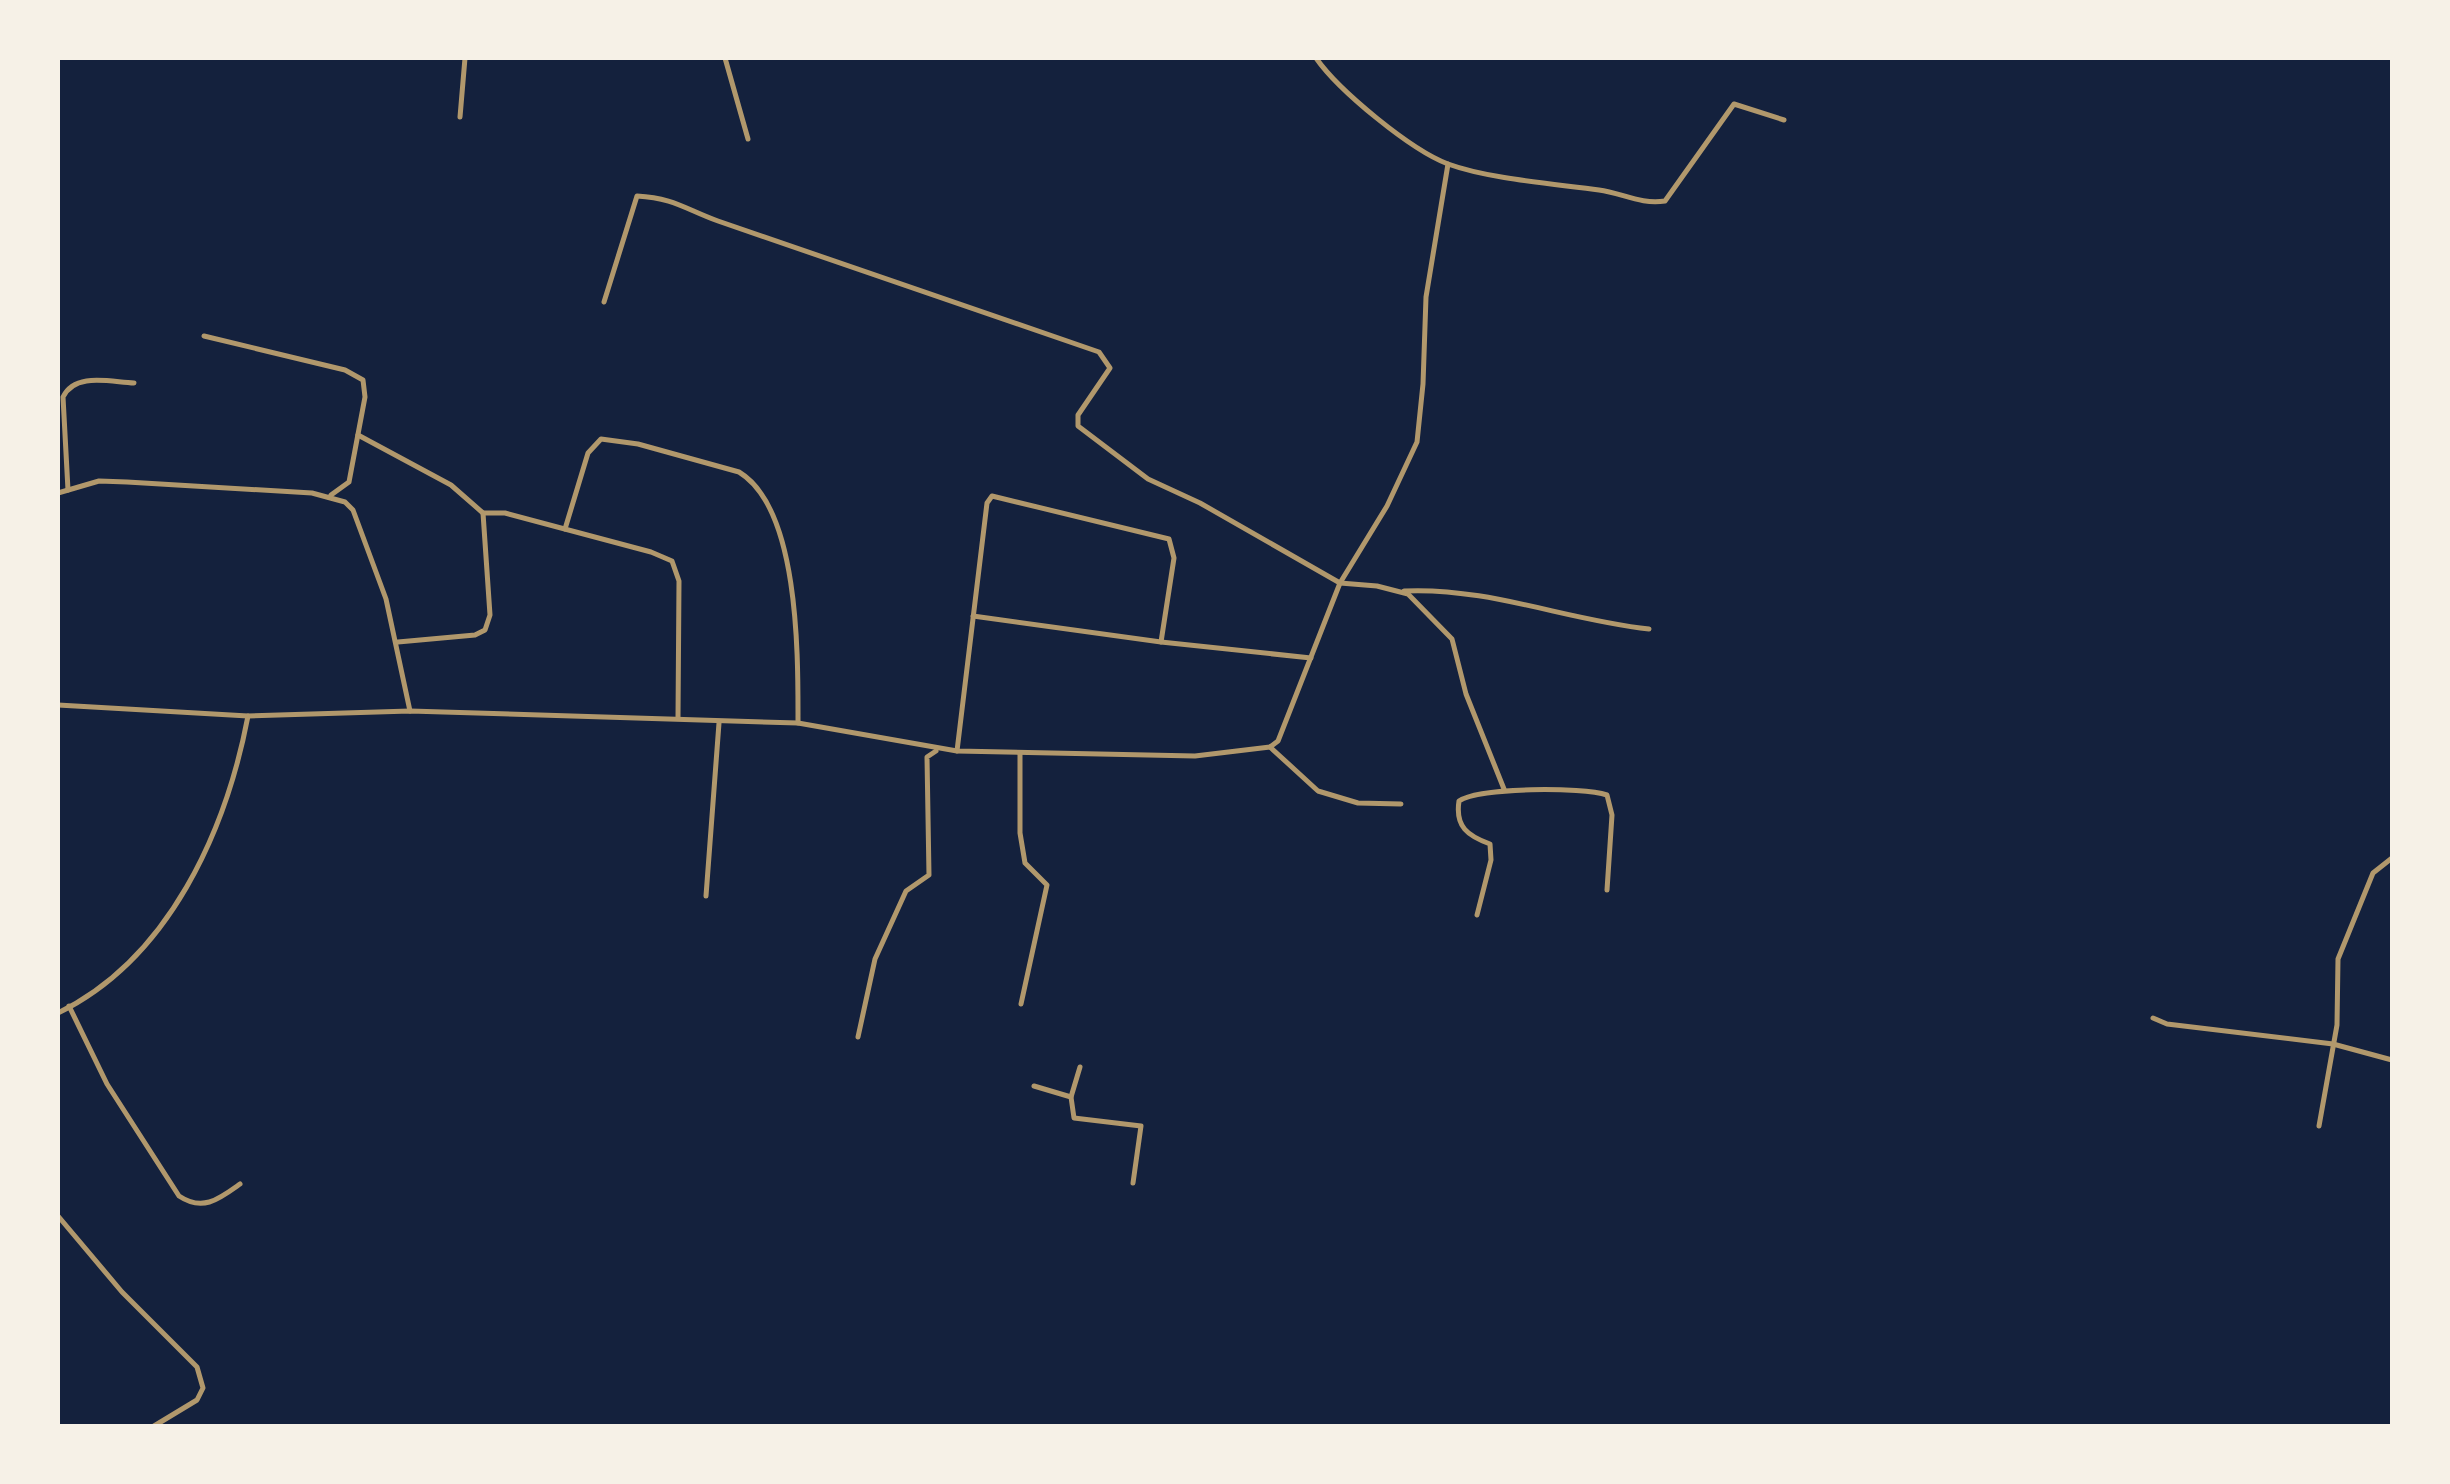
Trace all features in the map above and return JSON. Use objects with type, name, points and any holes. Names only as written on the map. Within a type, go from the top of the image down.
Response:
[{"type":"street","points":[[460,117],[465,58]]},
{"type":"street","points":[[725,58],[748,139]]},
{"type":"street","points":[[1316,58],[1325,71],[1364,107],[1448,164],[1654,202],[1665,201],[1734,104],[1784,120]]},
{"type":"street","points":[[58,705],[248,716],[410,711],[678,717],[719,723],[798,723],[937,750],[957,751],[1195,756],[1270,747],[1278,741],[1340,583],[1387,506],[1417,442],[1426,297],[1448,164]]},
{"type":"street","points":[[604,302],[637,196],[673,199],[718,221],[1099,352],[1110,368],[1078,415],[1078,426],[1148,479],[1224,516],[1340,583],[1403,591],[1472,594],[1600,624],[1649,629]]},
{"type":"street","points":[[204,336],[356,374],[366,388],[349,482],[330,496]]},
{"type":"street","points":[[68,490],[63,397],[66,391],[77,382],[134,383]]},
{"type":"street","points":[[358,435],[451,485],[483,513],[505,513],[651,552],[672,561],[677,570],[678,717]]},
{"type":"street","points":[[565,529],[588,453],[601,439],[638,444],[739,472],[751,479],[762,491],[778,528],[793,598],[798,723]]},
{"type":"street","points":[[58,493],[99,481],[330,496],[345,502],[353,510],[386,599],[398,642],[410,711]]},
{"type":"street","points":[[957,751],[989,498],[998,495],[1169,539],[1174,558],[1161,642]]},
{"type":"street","points":[[398,642],[475,635],[485,630],[490,615],[483,513]]},
{"type":"street","points":[[1403,591],[1452,639],[1466,694],[1504,789]]},
{"type":"street","points":[[973,616],[1161,642],[1311,658]]},
{"type":"street","points":[[58,1013],[111,978],[139,953],[169,914],[213,835],[241,752],[248,716]]},
{"type":"street","points":[[706,896],[719,723]]},
{"type":"street","points":[[1270,747],[1318,791],[1358,803],[1401,804]]},
{"type":"street","points":[[858,1037],[875,959],[906,891],[929,875],[927,757],[937,750]]},
{"type":"street","points":[[1020,753],[1020,833],[1025,863],[1047,885],[1021,1004]]},
{"type":"street","points":[[1477,915],[1491,860],[1490,844],[1464,832],[1459,821],[1459,801],[1467,796],[1504,789],[1607,795],[1612,815],[1607,890]]},
{"type":"street","points":[[2319,1126],[2337,1025],[2338,959],[2373,873],[2392,858]]},
{"type":"street","points":[[69,1006],[107,1084],[179,1196],[197,1206],[240,1184]]},
{"type":"street","points":[[2153,1018],[2167,1024],[2333,1044],[2392,1060]]},
{"type":"street","points":[[1080,1067],[1071,1097],[1074,1118],[1141,1126],[1133,1183]]},
{"type":"street","points":[[1034,1086],[1071,1097]]},
{"type":"street","points":[[58,1216],[122,1292],[197,1367],[203,1388],[197,1400],[154,1426]]}]
